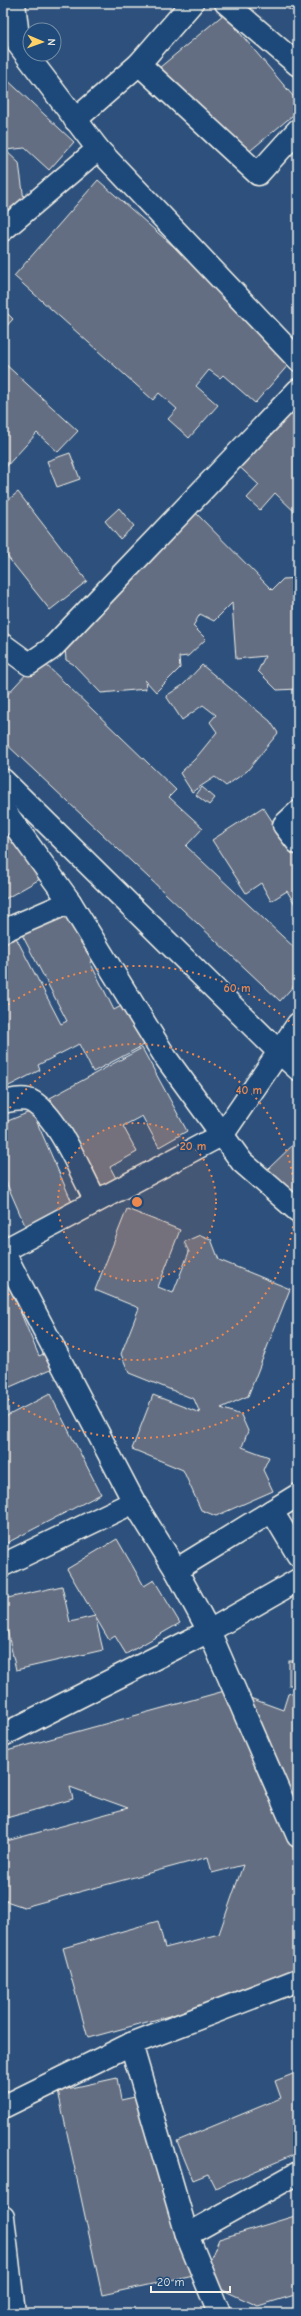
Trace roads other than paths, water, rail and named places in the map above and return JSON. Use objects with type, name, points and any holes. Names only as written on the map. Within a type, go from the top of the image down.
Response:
[{"type":"street","points":[[14,3],[19,45],[98,149],[298,360]]},
{"type":"street","points":[[76,120],[139,64],[192,3]]},
{"type":"street","points":[[226,3],[298,65]]},
{"type":"street","points":[[139,64],[258,174],[298,130]]},
{"type":"street","points":[[3,230],[98,149]]},
{"type":"street","points":[[3,645],[29,664],[51,649],[298,390]]},
{"type":"street","points":[[3,780],[298,1069]]},
{"type":"street","points":[[3,809],[70,902],[166,1058],[242,1162],[298,1211]]},
{"type":"street","points":[[298,812],[284,825],[298,843]]},
{"type":"street","points":[[3,931],[70,902]]},
{"type":"street","points":[[298,1024],[222,1134],[3,1251],[134,1502],[176,1570],[209,1631],[298,1836]]},
{"type":"street","points":[[3,1102],[14,1099],[32,1101],[53,1120],[96,1201]]},
{"type":"street","points":[[176,1570],[298,1495]]},
{"type":"street","points":[[3,1565],[134,1502]]},
{"type":"street","points":[[272,1511],[298,1555]]},
{"type":"street","points":[[3,1735],[209,1631],[298,1580]]},
{"type":"street","points":[[3,2107],[131,2044],[298,1980]]},
{"type":"street","points":[[131,2044],[187,2235],[219,2313]]},
{"type":"street","points":[[187,2235],[298,2173]]},
{"type":"street","points":[[3,2217],[14,2313]]}]
